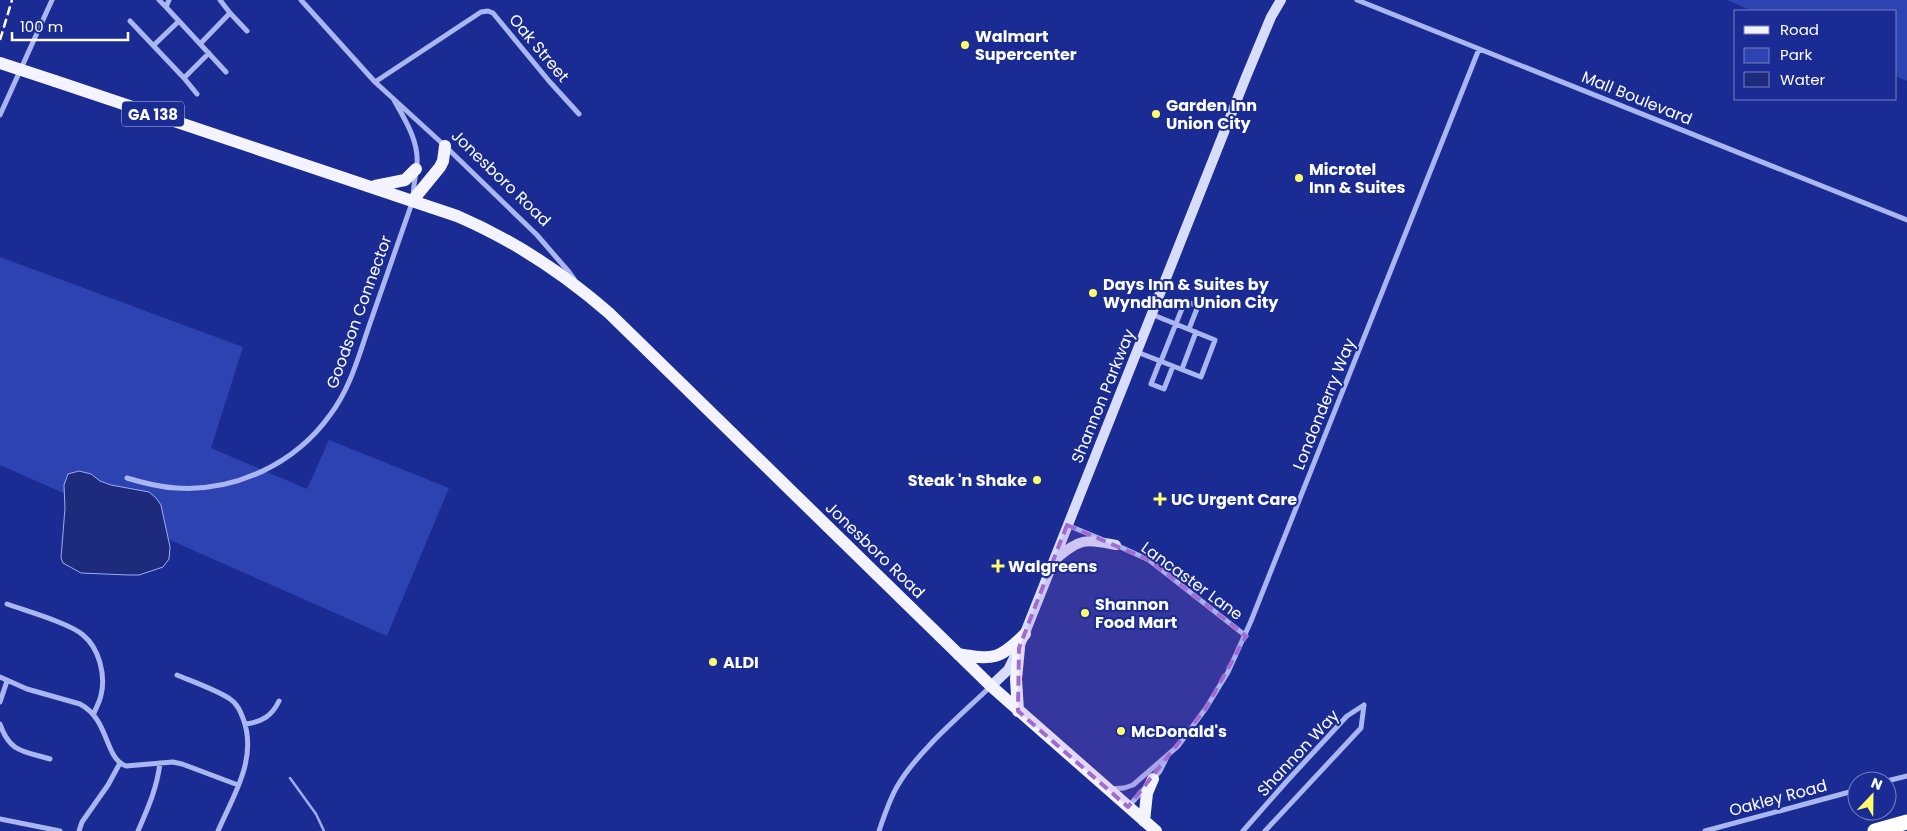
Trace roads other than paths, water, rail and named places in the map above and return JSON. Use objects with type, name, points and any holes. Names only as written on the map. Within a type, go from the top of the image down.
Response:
[{"type":"highway","points":[[1875,831],[1907,822]]},
{"type":"main road","name":"GA 138","points":[[0,63],[413,200]]},
{"type":"main road","points":[[413,200],[440,167],[443,161],[445,146]]},
{"type":"main road","points":[[373,186],[405,180],[416,169]]},
{"type":"main road","name":"Jonesboro Road","points":[[413,200],[457,216],[487,230],[545,263],[578,286],[609,313],[991,686],[1156,831]]},
{"type":"main road","points":[[958,654],[988,658],[999,655],[1010,649],[1025,634]]},
{"type":"main road","points":[[1018,710],[1016,679],[1019,648]]},
{"type":"main road","points":[[1144,821],[1147,793],[1153,780]]},
{"type":"street","points":[[0,115],[52,0]]},
{"type":"street","points":[[159,0],[226,72]]},
{"type":"street","points":[[166,7],[169,0]]},
{"type":"street","points":[[220,0],[247,31]]},
{"type":"street","name":"Jonesboro Road","points":[[302,0],[375,82],[445,146],[537,235],[569,272],[578,286]]},
{"type":"street","name":"Shannon Parkway","points":[[991,686],[1008,670],[1025,634],[1246,77],[1281,0]]},
{"type":"street","name":"Mall Boulevard","points":[[1357,0],[1907,220]]},
{"type":"street","name":"Oak Street","points":[[375,82],[481,12],[488,10],[493,13],[579,114]]},
{"type":"street","points":[[200,44],[230,13]]},
{"type":"street","points":[[130,21],[197,94]]},
{"type":"street","points":[[154,45],[179,21]]},
{"type":"street","name":"Londonderry Way","points":[[1107,789],[1129,787],[1153,766],[1168,756],[1183,740],[1206,708],[1228,672],[1246,636],[1479,49]]},
{"type":"street","points":[[184,78],[209,54]]},
{"type":"street","name":"Jonesboro Road","points":[[394,100],[409,127],[415,146],[416,169],[413,183],[413,200]]},
{"type":"street","name":"Goodson Connector","points":[[127,478],[151,485],[175,488],[200,488],[224,484],[248,478],[270,468],[308,441],[330,416],[348,386],[413,200]]},
{"type":"street","points":[[1173,366],[1164,389],[1151,384],[1185,301],[1198,306],[1189,329]]},
{"type":"street","points":[[1136,352],[1201,377],[1215,340],[1151,314]]},
{"type":"street","points":[[1182,369],[1196,332]]},
{"type":"street","name":"Lancaster Lane","points":[[1067,525],[1149,560],[1246,636]]},
{"type":"street","points":[[1053,561],[1078,542],[1097,541],[1116,545]]},
{"type":"street","points":[[7,604],[74,629],[88,640],[98,658],[103,677],[101,696],[94,713]]},
{"type":"street","points":[[177,675],[230,699],[240,709],[245,724],[249,740],[246,766],[218,831]]},
{"type":"street","points":[[0,677],[27,689],[80,704],[94,713],[115,758],[126,766],[160,763],[182,764],[238,785]]},
{"type":"street","points":[[0,702],[7,681]]},
{"type":"street","points":[[879,831],[897,786],[908,770],[991,686]]},
{"type":"street","points":[[245,724],[256,723],[266,718],[275,710],[279,700]]},
{"type":"street","name":"Shannon Way","points":[[1243,831],[1347,716],[1364,705],[1361,728],[1264,831]]},
{"type":"street","points":[[0,724],[4,738],[16,748],[50,758]]},
{"type":"street","name":"Londonderry Way","points":[[1128,807],[1153,780],[1168,756]]},
{"type":"street","points":[[79,831],[82,822],[108,785],[120,763]]},
{"type":"street","points":[[138,831],[154,794],[160,763]]},
{"type":"street","name":"Oakley Road","points":[[1705,831],[1847,793]]},
{"type":"street","points":[[0,819],[60,831]]},
{"type":"water","points":[[79,471],[91,474],[100,481],[111,485],[149,492],[156,498],[161,505],[170,547],[169,559],[163,567],[139,575],[128,575],[81,573],[63,563],[61,558],[65,508],[64,485],[68,474]]},
{"type":"waterway","points":[[290,778],[316,814],[324,831]]},
{"type":"railway","points":[[0,40],[12,0]]},
{"type":"place","name":"Walmart Supercenter","points":[[965,45]]},
{"type":"place","name":"Garden Inn Union City","points":[[1156,114]]},
{"type":"place","name":"Microtel Inn & Suites","points":[[1299,178]]},
{"type":"place","name":"Days Inn & Suites by Wyndham Union City","points":[[1093,293]]},
{"type":"place","name":"Steak 'n Shake","points":[[1037,480]]},
{"type":"place","name":"UC Urgent Care","points":[[1160,499]]},
{"type":"place","name":"Walgreens","points":[[998,566]]},
{"type":"place","name":"Shannon Food Mart","points":[[1085,613]]},
{"type":"place","name":"ALDI","points":[[713,662]]},
{"type":"place","name":"McDonald's","points":[[1121,731]]}]
